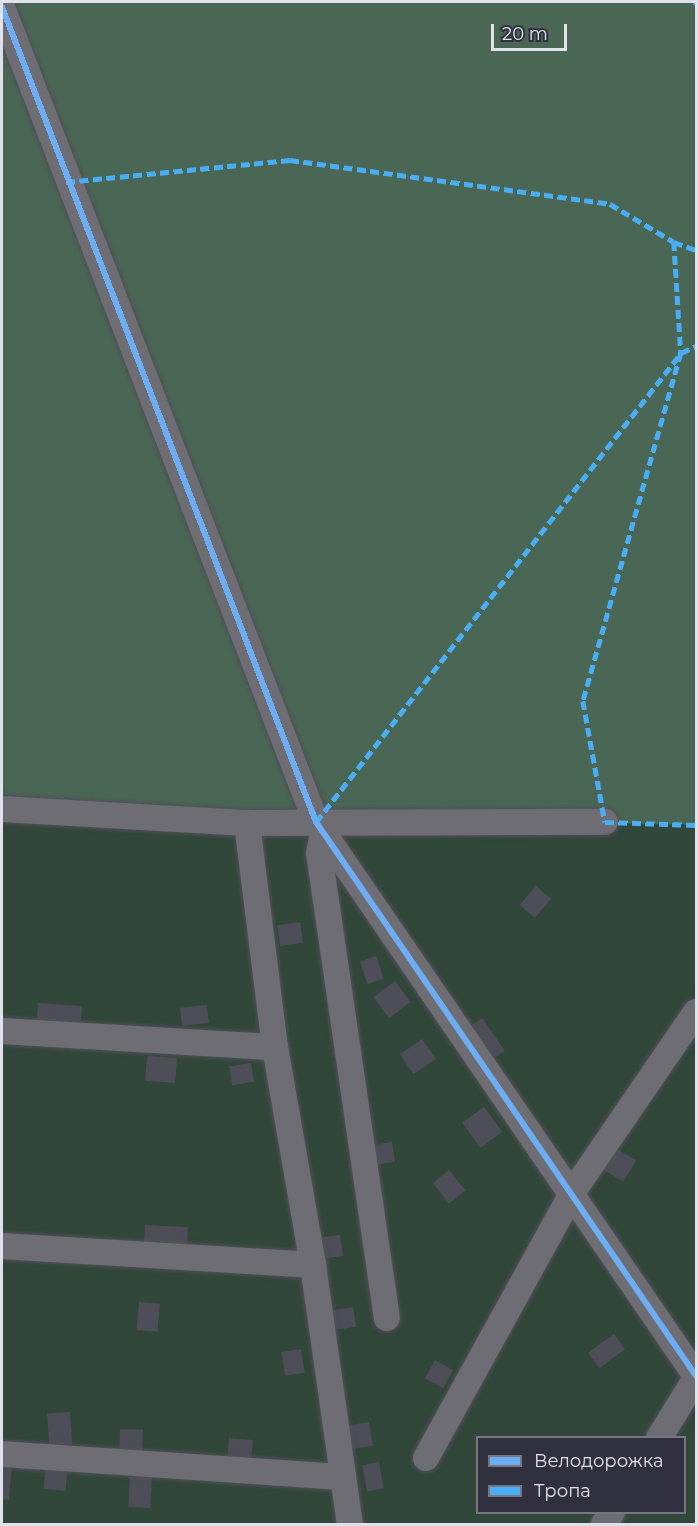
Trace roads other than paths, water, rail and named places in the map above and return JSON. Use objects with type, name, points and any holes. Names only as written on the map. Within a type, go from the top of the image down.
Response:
[{"type":"street","points":[[2,8],[320,827],[696,1377],[660,1436]]},
{"type":"street","points":[[2,809],[320,827],[605,822]]},
{"type":"street","points":[[247,823],[275,1047],[313,1265],[350,1524]]},
{"type":"street","points":[[320,827],[319,853],[387,1318]]},
{"type":"street","points":[[426,1458],[572,1193],[696,1012]]},
{"type":"street","points":[[2,1031],[275,1047]]},
{"type":"street","points":[[2,1246],[313,1265]]},
{"type":"street","points":[[2,1454],[342,1477]]}]
